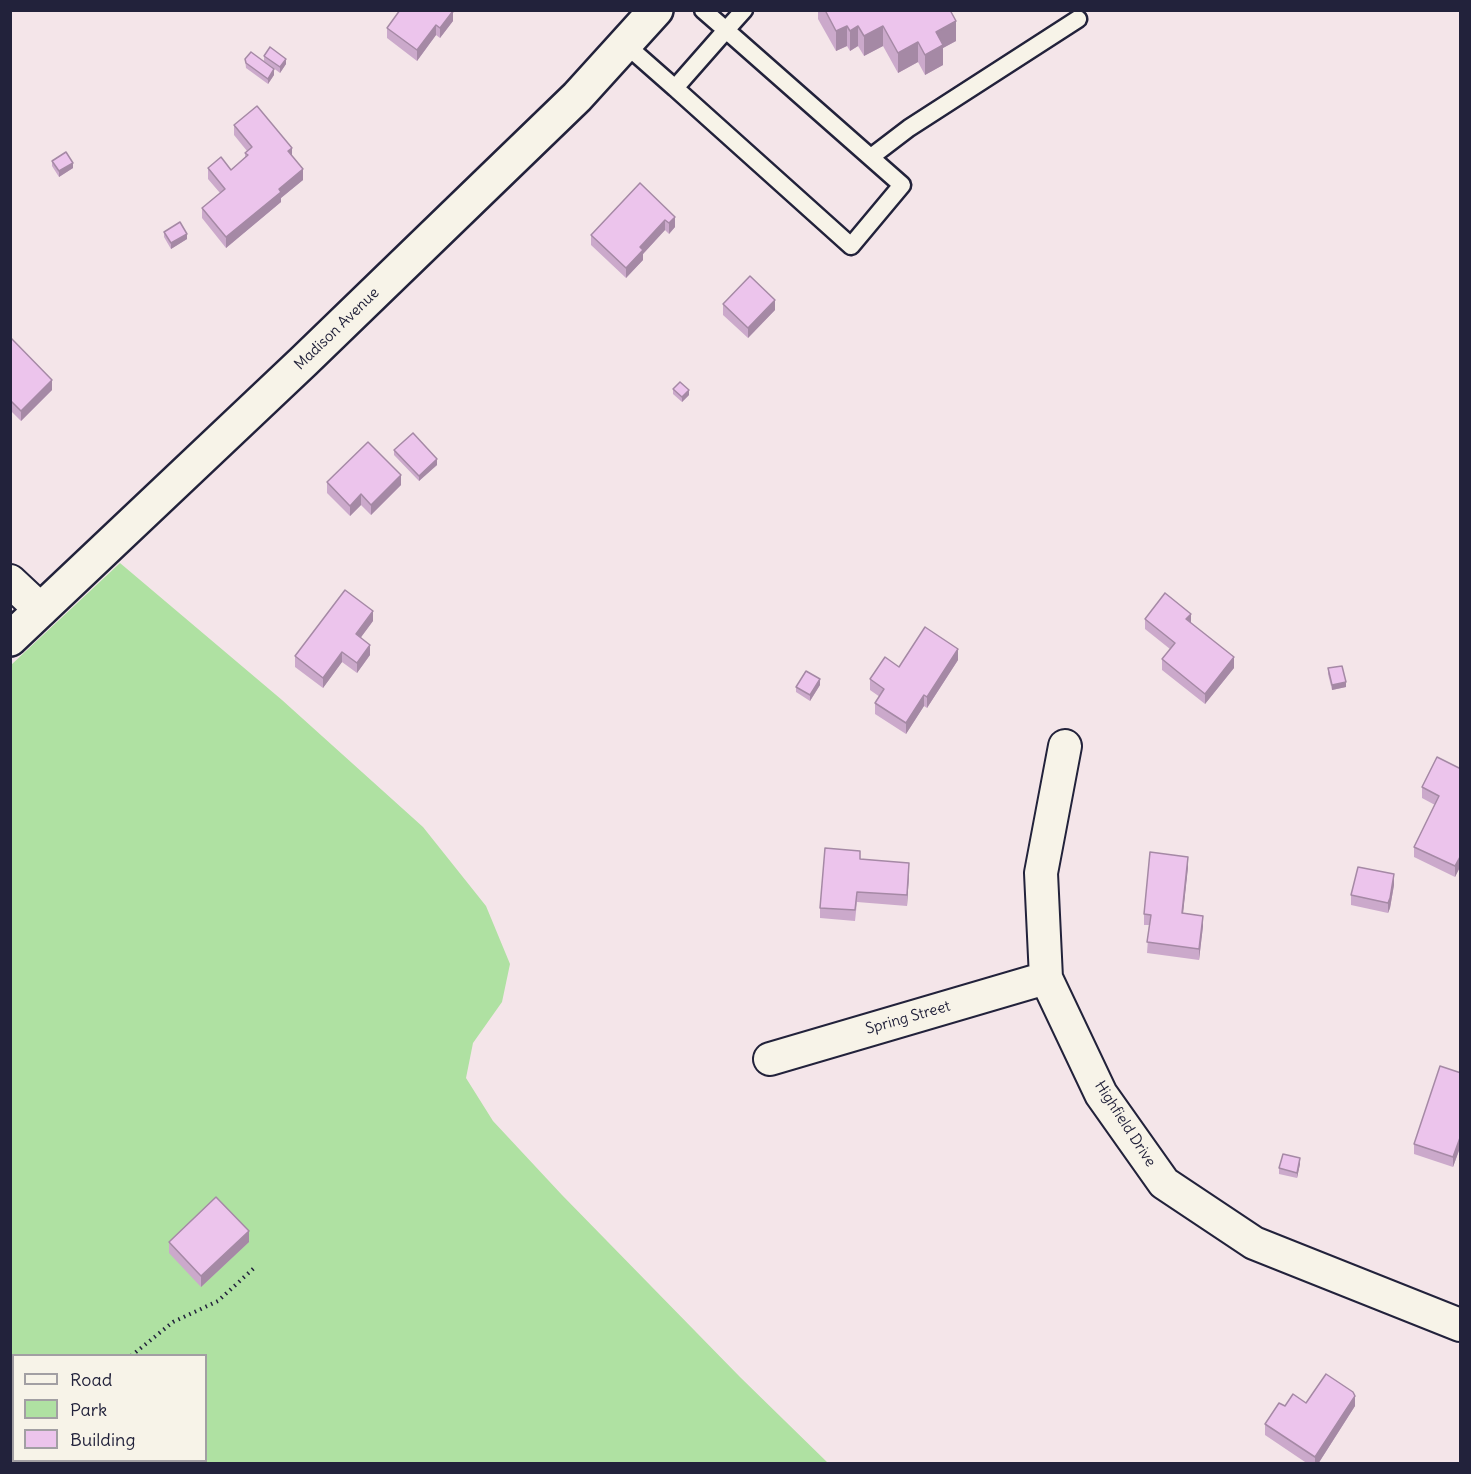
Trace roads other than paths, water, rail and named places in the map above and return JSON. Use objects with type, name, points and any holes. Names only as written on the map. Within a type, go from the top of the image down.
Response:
[{"type":"street","name":"Madison Avenue","points":[[10,639],[304,361],[577,96],[656,10]]},
{"type":"street","points":[[10,581],[40,610]]},
{"type":"street","name":"Highfield Drive","points":[[1065,746],[1041,873],[1046,978],[1101,1094],[1164,1183],[1254,1243],[1461,1325]]},
{"type":"street","name":"Spring Street","points":[[770,1059],[1046,978]]},
{"type":"lane","points":[[625,45],[852,246],[902,186],[703,10]]},
{"type":"lane","points":[[675,88],[744,10]]},
{"type":"lane","points":[[871,157],[909,128],[1078,19]]}]
